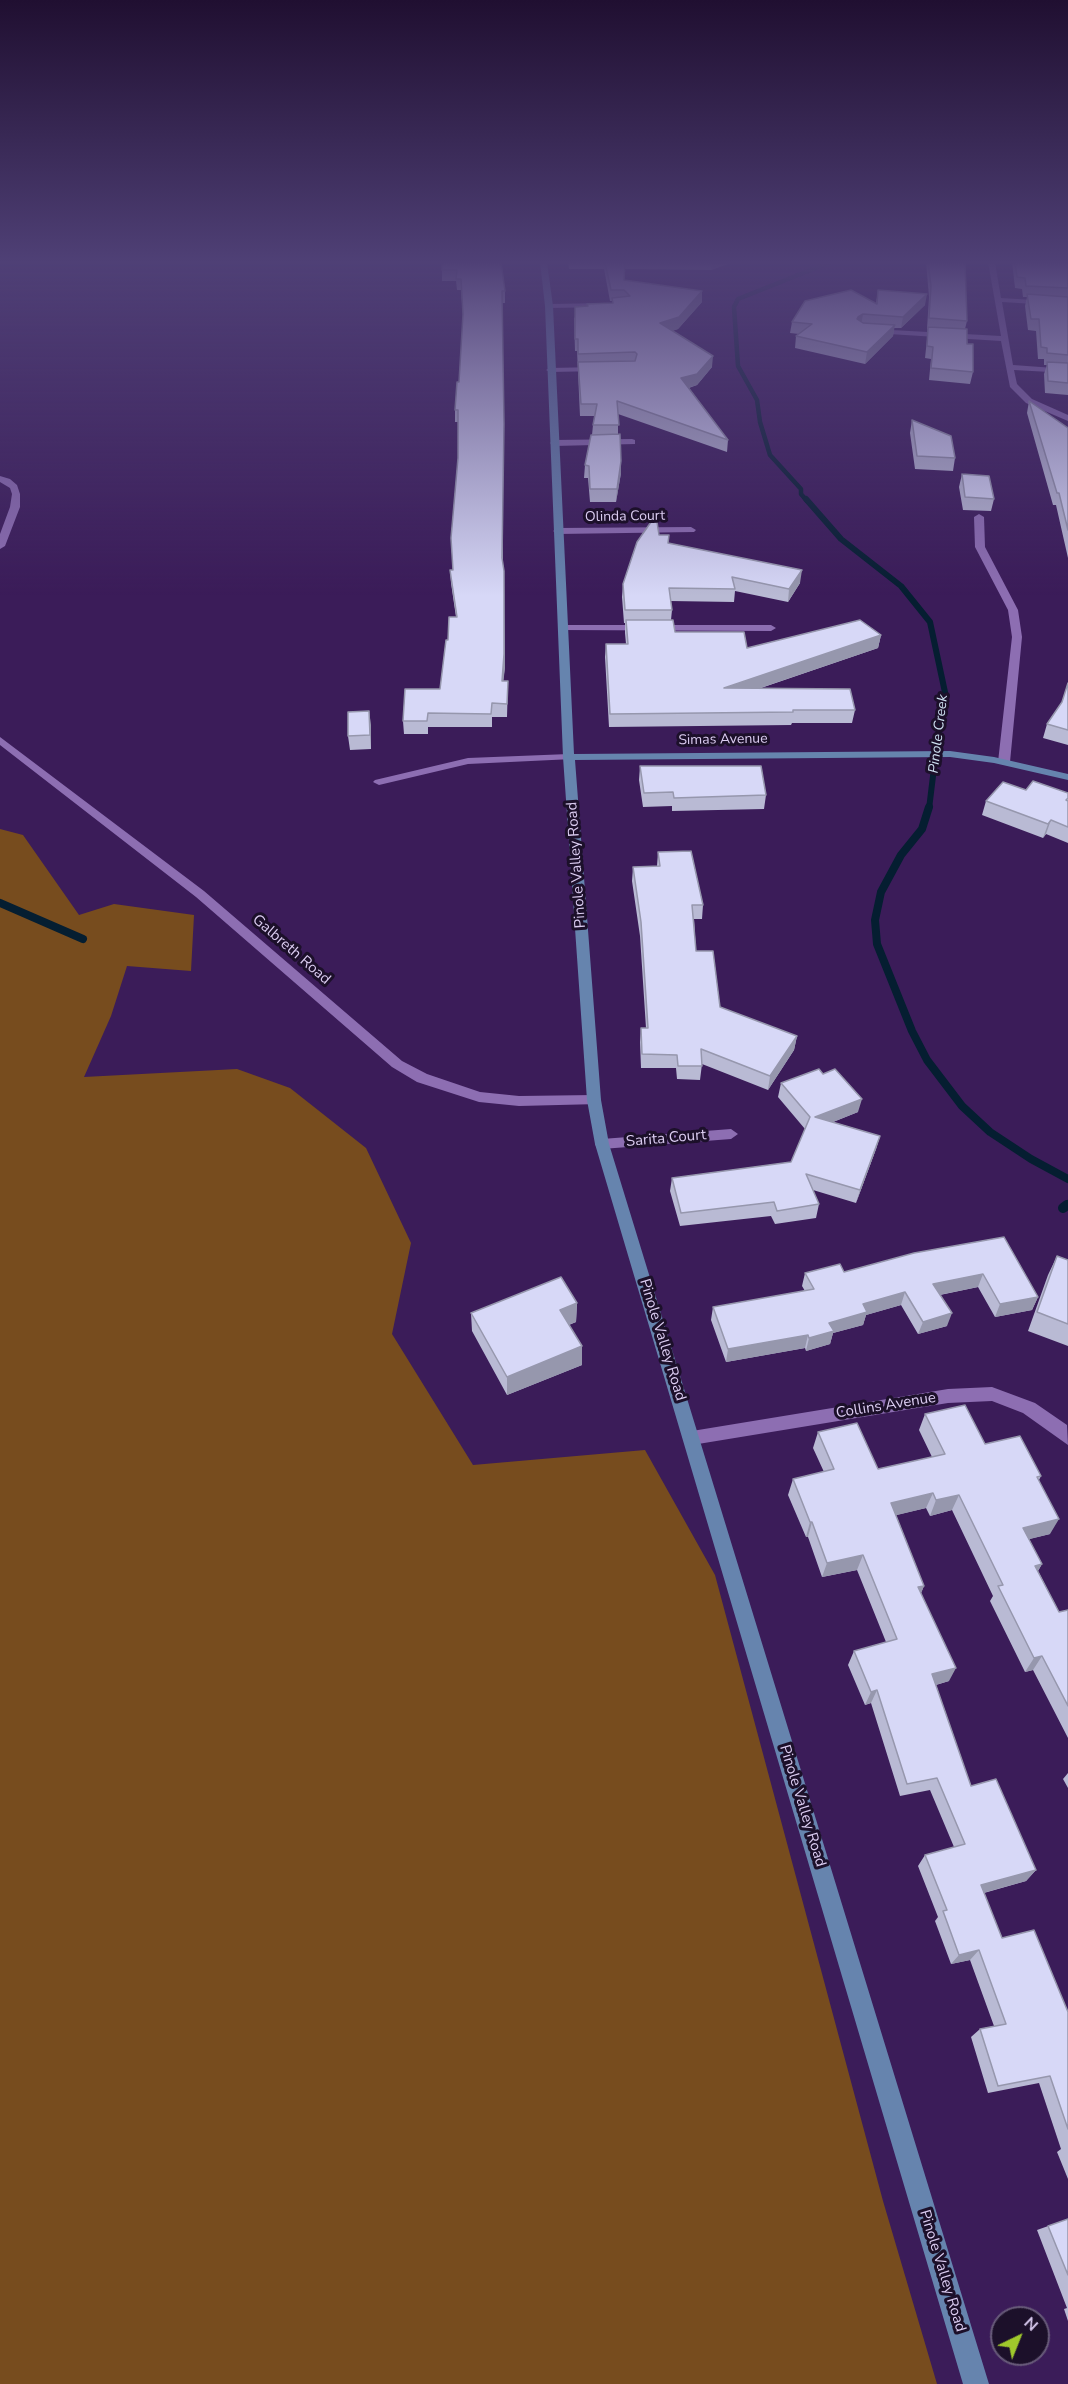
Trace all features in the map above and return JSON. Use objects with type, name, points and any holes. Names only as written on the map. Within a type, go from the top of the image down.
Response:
[{"type":"main road","name":"Pinole Valley Road","points":[[550,373],[569,757],[594,1100],[602,1144],[975,2384]]},
{"type":"main road","name":"Simas Avenue","points":[[569,757],[950,754],[999,761],[1068,777]]},
{"type":"street","points":[[1011,373],[1013,385],[1029,401],[1068,418]]},
{"type":"street","points":[[554,443],[632,442]]},
{"type":"street","points":[[0,479],[14,487],[16,494],[15,507],[0,546]]},
{"type":"street","points":[[979,517],[980,547],[1013,610],[1017,637],[999,761]]},
{"type":"street","name":"Olinda Court","points":[[558,531],[692,530]]},
{"type":"street","points":[[564,628],[771,628]]},
{"type":"street","name":"Galbreth Road","points":[[0,740],[200,894],[397,1064],[422,1078],[479,1097],[519,1101],[594,1100]]},
{"type":"street","name":"Simas Avenue","points":[[379,782],[468,761],[569,757]]},
{"type":"street","name":"Sarita Court","points":[[602,1144],[731,1134]]},
{"type":"street","name":"Collins Avenue","points":[[692,1438],[948,1396],[992,1394],[1029,1408],[1061,1430],[1068,1438]]},
{"type":"shaded area","points":[[0,829],[23,835],[79,915],[114,904],[194,915],[191,971],[127,966],[111,1016],[84,1077],[237,1069],[290,1088],[366,1148],[411,1243],[392,1334],[473,1465],[645,1450],[715,1575],[883,2201],[937,2384],[0,2384]]},
{"type":"building","points":[[460,373],[503,373],[504,654],[502,681],[508,681],[507,704],[492,703],[491,714],[428,713],[427,721],[403,721],[405,689],[440,689],[446,640],[448,640],[449,617],[457,617],[450,570],[453,570],[451,538],[458,458],[458,410],[455,410],[457,382],[459,382]]},
{"type":"building","points":[[579,373],[698,373],[681,378],[728,440],[617,401],[619,425],[593,425],[597,404],[581,404]]},
{"type":"building","points":[[1048,373],[1068,373],[1068,383],[1048,381]]},
{"type":"building","points":[[1029,401],[1068,428],[1068,530],[1059,493],[1057,493]]},
{"type":"building","points":[[912,420],[951,436],[955,458],[917,456]]},
{"type":"building","points":[[620,434],[621,461],[617,489],[590,489],[589,466],[585,465],[591,435]]},
{"type":"building","points":[[962,474],[989,476],[994,499],[965,497]]},
{"type":"building","points":[[651,522],[657,522],[659,535],[669,535],[668,543],[802,570],[789,589],[732,577],[735,589],[669,588],[672,610],[625,610],[623,584],[637,542]]},
{"type":"building","points":[[626,620],[673,620],[675,632],[744,632],[747,648],[860,620],[881,635],[724,688],[850,689],[855,710],[610,714],[606,644],[628,644]]},
{"type":"building","points":[[1068,683],[1068,730],[1047,724],[1062,702]]},
{"type":"building","points":[[369,711],[370,735],[348,736],[348,712]]},
{"type":"building","points":[[640,766],[761,766],[766,795],[674,798],[673,792],[644,793]]},
{"type":"building","points":[[1033,781],[1068,793],[1066,800],[1068,801],[1068,827],[1051,820],[1048,824],[986,801],[1003,782],[1026,790]]},
{"type":"building","points":[[691,851],[703,905],[692,905],[696,951],[713,951],[720,1007],[797,1036],[770,1076],[701,1049],[702,1066],[678,1066],[677,1055],[642,1054],[641,1028],[648,1028],[641,922],[633,867],[660,866],[658,852]]},
{"type":"building","points":[[819,1069],[823,1074],[835,1069],[862,1099],[815,1117],[880,1136],[860,1190],[806,1174],[819,1204],[777,1211],[774,1202],[681,1213],[672,1178],[791,1162],[810,1117],[781,1083]]},
{"type":"building","points":[[1004,1237],[1038,1297],[1000,1304],[983,1274],[933,1284],[952,1313],[923,1322],[905,1292],[863,1304],[867,1312],[829,1323],[834,1331],[809,1338],[808,1335],[728,1349],[713,1307],[814,1289],[805,1273],[840,1264],[844,1272],[914,1253]]},
{"type":"building","points":[[1057,1256],[1068,1260],[1068,1324],[1037,1312]]},
{"type":"building","points":[[561,1277],[577,1303],[560,1310],[582,1346],[507,1377],[471,1313]]},
{"type":"building","points":[[965,1405],[985,1444],[1020,1436],[1041,1476],[1037,1477],[1059,1519],[1023,1528],[1042,1564],[1035,1566],[1059,1612],[1068,1610],[1068,1706],[1042,1656],[1034,1658],[998,1586],[1003,1585],[959,1495],[936,1500],[933,1493],[891,1503],[924,1586],[918,1587],[956,1668],[932,1674],[971,1786],[996,1779],[1036,1870],[981,1885],[1002,1938],[1034,1930],[1068,2012],[1068,2129],[1050,2076],[998,2086],[980,2029],[1006,2024],[979,1950],[959,1955],[943,1911],[947,1910],[925,1855],[965,1844],[937,1778],[907,1784],[877,1690],[871,1692],[854,1651],[897,1639],[863,1555],[827,1563],[793,1479],[834,1469],[818,1432],[857,1423],[878,1469],[945,1454],[925,1414]]},
{"type":"building","points":[[1068,2219],[1068,2275],[1048,2226]]},
{"type":"waterway","name":"Pinole Creek","points":[[742,373],[757,400],[760,422],[770,455],[801,489],[801,494],[807,501]]},
{"type":"waterway","name":"Pinole Creek","points":[[806,499],[841,539],[901,586],[930,622],[946,697],[938,735],[929,809]]},
{"type":"waterway","name":"Pinole Creek","points":[[929,807],[922,829],[901,855],[881,892],[875,920],[877,944],[912,1031],[927,1060],[962,1106],[990,1132],[1031,1159],[1068,1179]]},
{"type":"waterway","points":[[0,903],[83,939]]},
{"type":"waterway","points":[[1063,1208],[1067,1205]]}]
